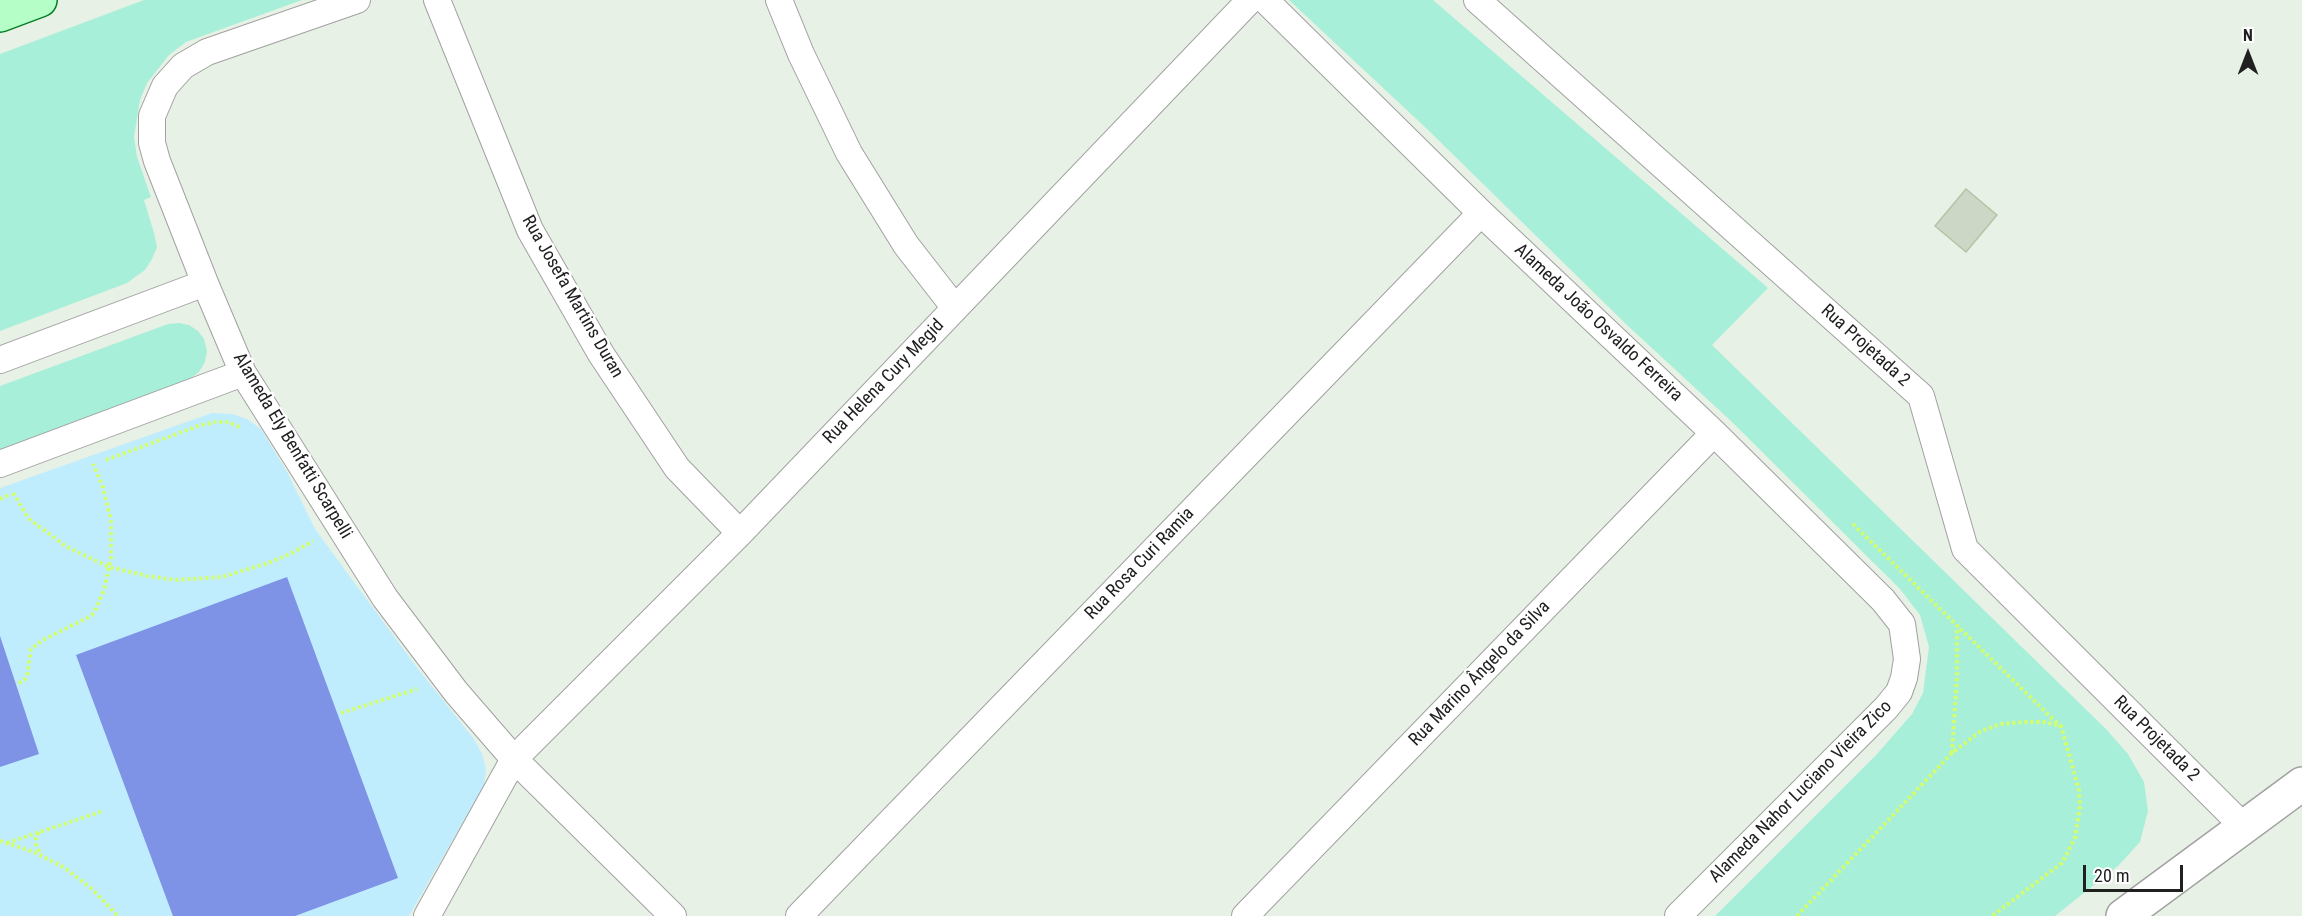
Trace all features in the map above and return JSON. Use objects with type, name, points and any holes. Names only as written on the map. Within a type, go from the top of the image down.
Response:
[{"type":"main road","points":[[0,15],[40,0]]},
{"type":"street","name":"Alameda Ely Benfatti Scarpelli","points":[[357,0],[207,52],[183,66],[165,86],[152,116],[152,143],[204,283],[243,373],[385,598],[456,692],[514,759],[674,916]]},
{"type":"street","name":"Rua Josefa Martins Duran","points":[[437,0],[530,230],[601,354],[677,468],[740,533]]},
{"type":"street","points":[[779,0],[801,54],[849,153],[906,245],[955,308]]},
{"type":"street","name":"Rua Helena Cury Megid","points":[[427,916],[514,759],[740,533],[1250,0]]},
{"type":"street","name":"Alameda João Osvaldo Ferreira","points":[[1265,0],[1481,213],[1714,433],[1883,600],[1902,624],[1907,659]]},
{"type":"street","name":"Rua Projetada 2","points":[[1477,0],[1921,396],[1965,549],[2244,827]]},
{"type":"street","name":"Rua Rosa Curi Ramia","points":[[799,916],[1481,213]]},
{"type":"street","points":[[0,360],[204,283]]},
{"type":"street","points":[[0,464],[243,373]]},
{"type":"street","name":"Rua Marino Ângelo da Silva","points":[[1245,916],[1714,433]]},
{"type":"street","name":"Alameda Nahor Luciano Vieira Zico","points":[[1678,916],[1886,708],[1899,692],[1907,659]]},
{"type":"street","points":[[2123,916],[2302,784]]},
{"type":"path","points":[[83,468],[214,422],[229,422],[247,432]]},
{"type":"path","points":[[19,683],[27,676],[29,654],[35,645],[76,625],[94,613],[104,590],[112,540],[111,520],[102,484],[93,464]]},
{"type":"path","points":[[0,499],[23,490]]},
{"type":"path","points":[[13,494],[29,519],[67,547],[109,567],[175,580],[222,577],[268,563],[313,541]]},
{"type":"path","points":[[1845,517],[2061,726],[2079,790],[2080,806],[2074,838],[2062,863],[1992,916]]},
{"type":"path","points":[[307,533],[320,550]]},
{"type":"path","points":[[1952,753],[1957,675],[1957,625]]},
{"type":"path","points":[[341,713],[420,688],[414,680]]},
{"type":"path","points":[[1797,916],[1952,753],[1981,731],[2001,723],[2044,722],[2061,726]]},
{"type":"path","points":[[7,843],[103,811]]},
{"type":"path","points":[[40,831],[36,844],[41,856]]},
{"type":"path","points":[[0,841],[41,856],[65,868],[92,889],[118,916]]},
{"type":"green space","points":[[144,0],[302,0],[186,42],[169,55],[147,83],[140,100],[134,137],[137,157],[151,197],[144,200],[157,247],[145,270],[127,283],[0,331],[0,54]]},
{"type":"green space","points":[[1289,0],[1433,0],[1768,288],[1712,345],[2106,729],[2128,754],[2144,782],[2148,811],[2140,842],[2119,865],[2055,916],[1715,916],[1877,754],[1912,714],[1923,693],[1929,647],[1920,615],[1900,589],[1731,421],[1627,325],[1426,128]]},
{"type":"green space","points":[[168,324],[189,325],[198,331],[204,339],[207,351],[205,362],[199,372],[190,379],[0,451],[0,386]]},
{"type":"shaded area","points":[[212,413],[232,414],[247,419],[261,429],[287,472],[315,529],[418,669],[474,739],[482,754],[486,769],[484,785],[409,916],[0,916],[0,488]]},
{"type":"shaded area","points":[[287,577],[398,878],[295,916],[173,916],[76,655]]},
{"type":"shaded area","points":[[0,636],[39,754],[0,767]]},
{"type":"building","points":[[1966,189],[1997,215],[1966,252],[1935,226]]}]
